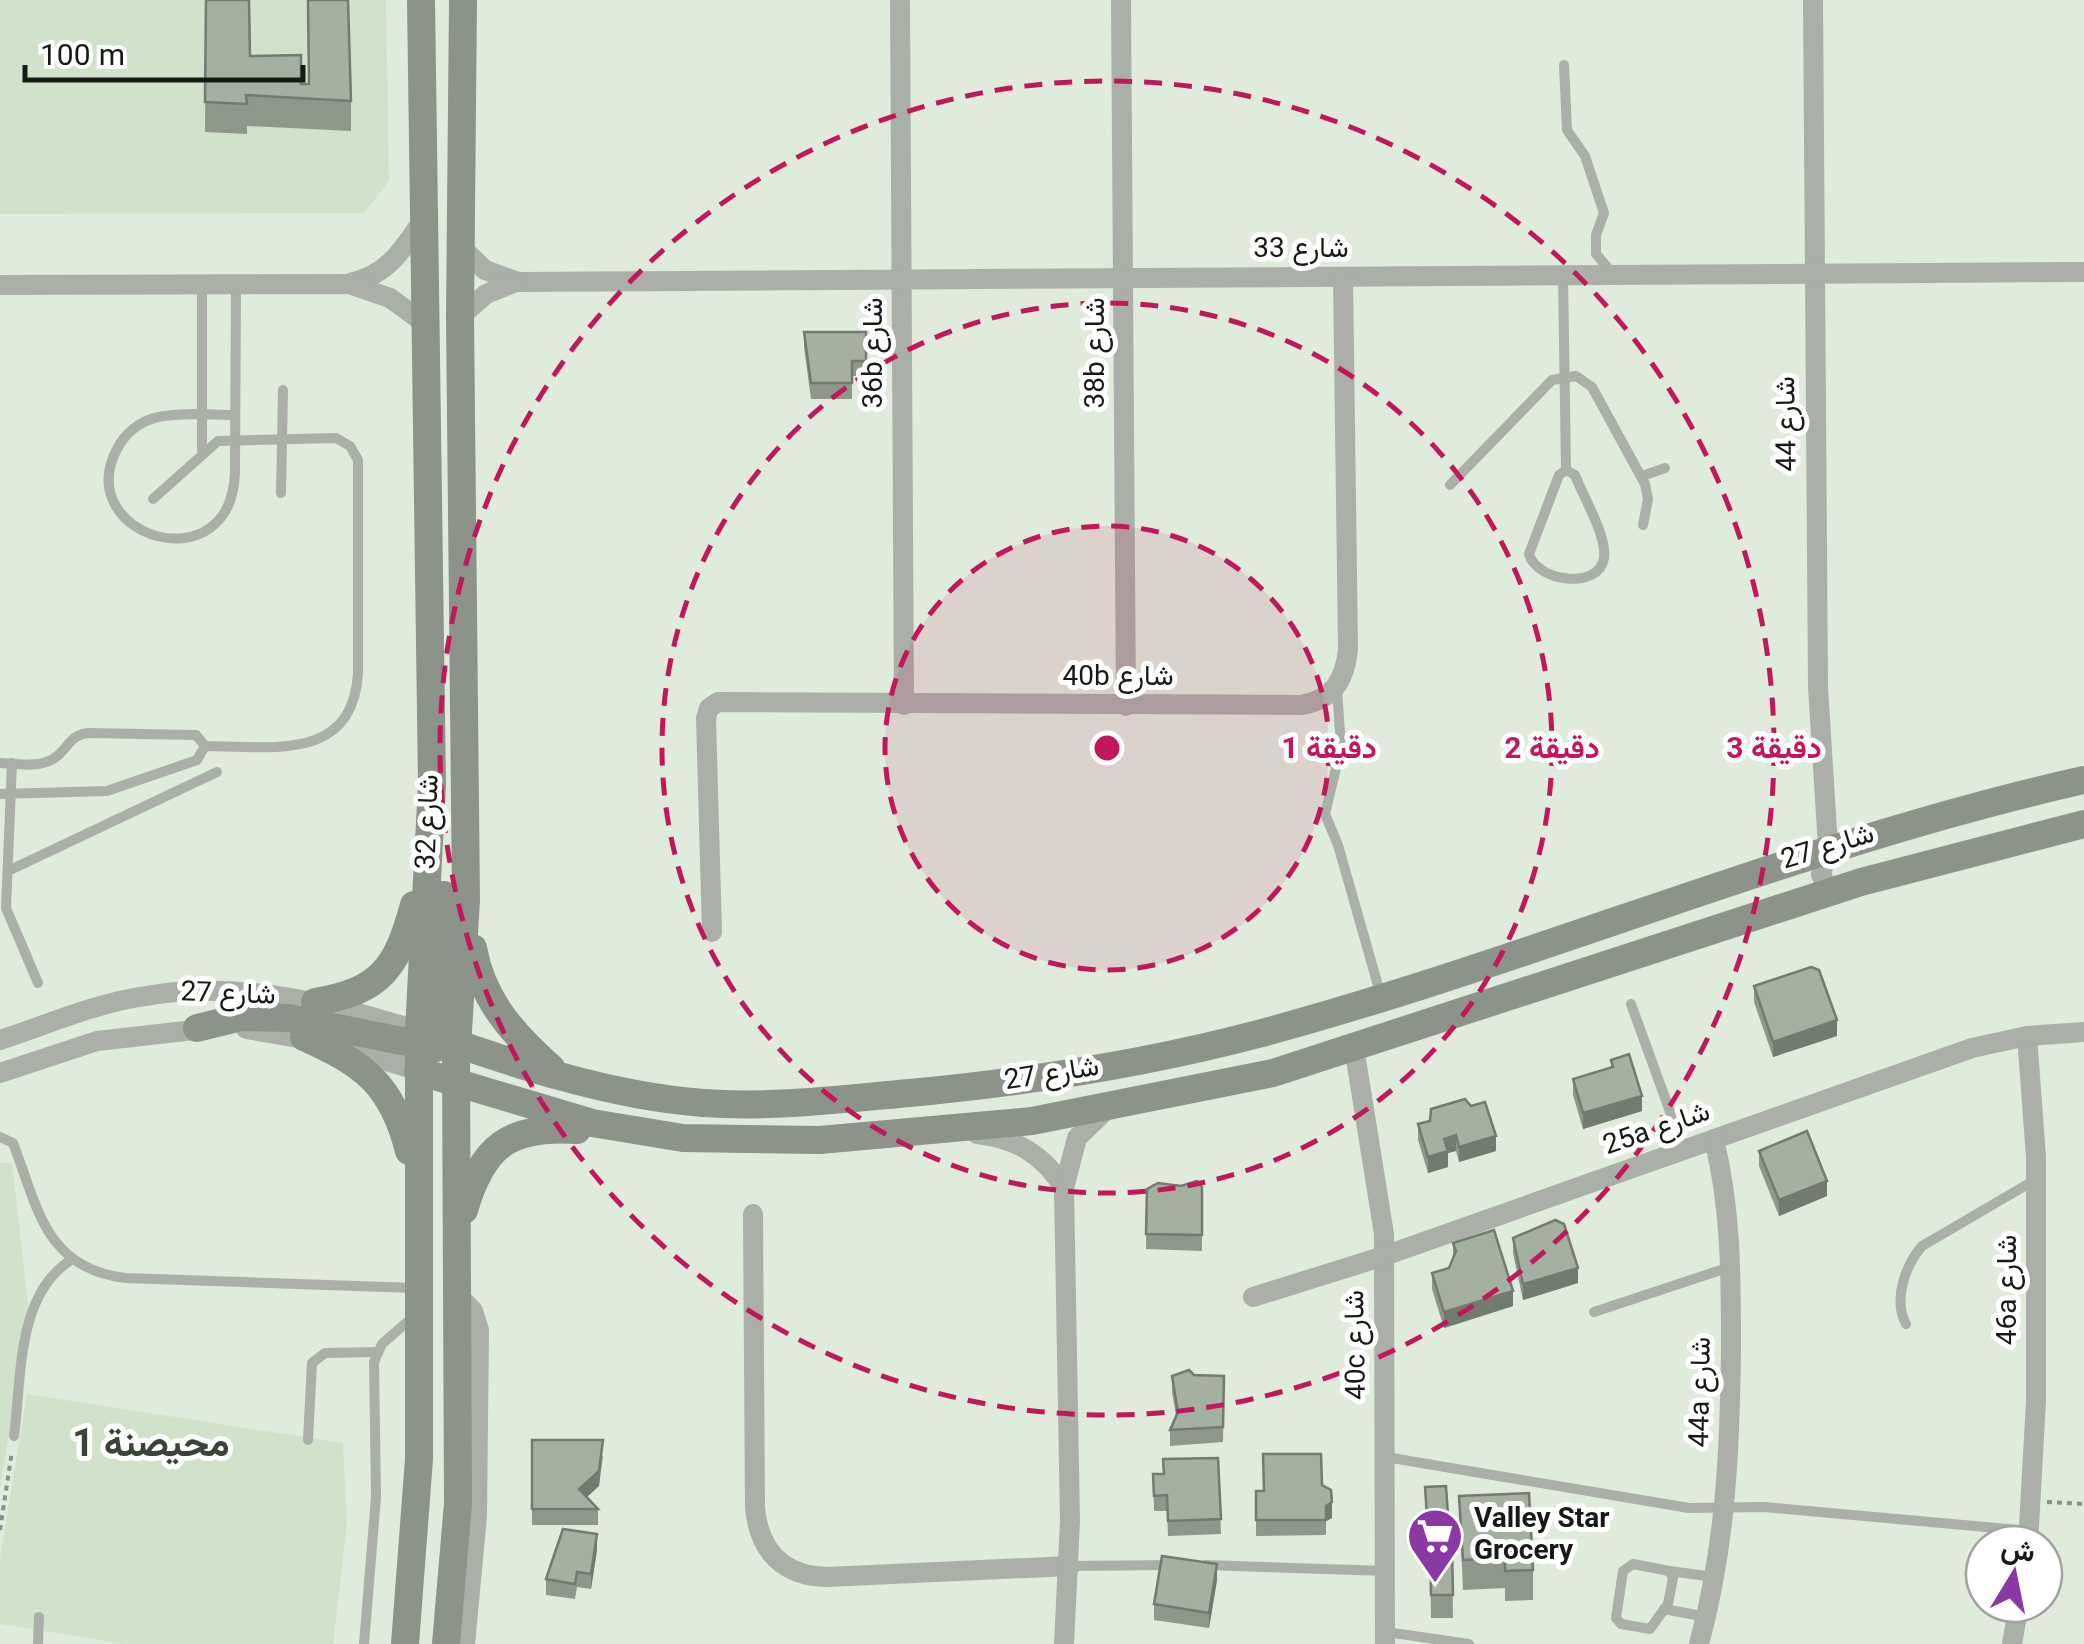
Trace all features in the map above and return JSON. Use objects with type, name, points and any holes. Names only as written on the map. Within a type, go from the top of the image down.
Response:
[{"type":"street","name":"شارع 32","points":[[421,0],[432,784],[427,860],[437,1057],[456,1240],[458,1503],[446,1644]]},
{"type":"street","name":"36b شارع","points":[[900,0],[904,706]]},
{"type":"street","name":"38b شارع","points":[[1122,0],[1126,706]]},
{"type":"street","name":"شارع 44","points":[[1814,0],[1818,687],[1828,846],[1821,875],[1831,893]]},
{"type":"street","name":"شارع 32","points":[[405,1644],[418,1500],[416,1180],[466,900],[460,6]]},
{"type":"street","points":[[0,284],[349,284],[366,280],[394,261],[422,222]]},
{"type":"street","name":"شارع 33","points":[[460,246],[485,270],[518,282]]},
{"type":"street","name":"شارع 33","points":[[460,317],[486,294],[518,282],[2084,272]]},
{"type":"street","points":[[1337,688],[1348,649],[1344,277]]},
{"type":"street","points":[[349,284],[390,298],[424,323]]},
{"type":"street","name":"40b شارع","points":[[712,932],[709,708],[724,701],[904,706],[1301,706],[1314,703],[1337,688]]},
{"type":"street","name":"شارع 27","points":[[0,1074],[97,1041],[197,1028],[304,1037],[556,1072],[640,1094],[701,1102],[826,1102],[1074,1073],[1257,1034],[1828,846],[2084,780]]},
{"type":"street","points":[[432,784],[443,868],[437,1057],[443,1241],[456,1292],[473,1312],[480,1330],[477,1516],[466,1644]]},
{"type":"street","name":"شارع 27","points":[[0,1040],[96,1006],[168,993],[228,990],[315,1002],[437,1057],[637,1133],[751,1142],[958,1130],[1107,1109],[1273,1073],[1949,856],[2084,824]]},
{"type":"street","points":[[315,1002],[362,990],[390,967],[404,941],[427,860]]},
{"type":"street","points":[[466,900],[482,985],[510,1029],[556,1072]]},
{"type":"street","points":[[197,1028],[242,1016],[288,1018],[618,1107],[660,1110],[701,1102]]},
{"type":"street","name":"25a شارع","points":[[1252,1297],[1384,1256],[1958,1052],[2028,1036],[2084,1032]]},
{"type":"street","name":"46a شارع","points":[[2028,1036],[2036,1179],[2030,1524]]},
{"type":"street","points":[[304,1037],[362,1066],[385,1092],[403,1127],[416,1180]]},
{"type":"street","name":"40c شارع","points":[[1354,1047],[1381,1200],[1386,1638]]},
{"type":"street","points":[[1064,1644],[1070,1566],[1064,1188],[1077,1138],[1107,1109]]},
{"type":"street","points":[[456,1240],[480,1166],[508,1140],[547,1128],[637,1133]]},
{"type":"street","points":[[958,1130],[994,1136],[1028,1149],[1054,1172],[1064,1188]]},
{"type":"street","name":"44a شارع","points":[[1699,1644],[1716,1577],[1726,1507],[1731,1266],[1728,1204],[1714,1139]]},
{"type":"street","points":[[753,1214],[755,1508],[764,1544],[775,1560],[808,1577],[1070,1566]]},
{"type":"lane","points":[[1564,66],[1566,130],[1584,156],[1604,213],[1596,235],[1596,254],[1614,275]]},
{"type":"lane","points":[[1563,276],[1566,470]]},
{"type":"lane","points":[[202,284],[202,450]]},
{"type":"lane","points":[[235,415],[155,418],[128,434],[118,446],[110,476],[111,491],[116,506],[137,530],[166,540],[197,535],[222,516],[234,488],[235,437],[236,284]]},
{"type":"lane","points":[[1450,485],[1552,380],[1576,376],[1592,388],[1642,476],[1648,499],[1643,525]]},
{"type":"lane","points":[[281,494],[284,390]]},
{"type":"lane","points":[[38,984],[9,919],[6,763],[52,760],[73,737],[88,733],[196,736],[205,746],[296,746],[320,740],[340,724],[356,692],[358,460],[350,446],[336,438],[235,437],[202,450],[153,499]]},
{"type":"lane","points":[[1642,476],[1664,468]]},
{"type":"lane","points":[[1566,470],[1575,476],[1604,553],[1600,567],[1589,576],[1547,576],[1531,561],[1530,547],[1559,476],[1566,470]]},
{"type":"lane","points":[[1337,688],[1341,747],[1325,814],[1338,845],[1381,996]]},
{"type":"lane","points":[[6,794],[107,791],[198,760],[205,746]]},
{"type":"lane","points":[[8,872],[217,772]]},
{"type":"lane","points":[[1631,1004],[1684,1150]]},
{"type":"lane","points":[[0,1137],[13,1143],[47,1232],[72,1260],[88,1270],[125,1278],[419,1300]]},
{"type":"lane","points":[[1906,1324],[1900,1313],[1901,1293],[1913,1256],[1922,1246],[2036,1179]]},
{"type":"lane","points":[[14,1436],[34,1303],[48,1277],[72,1260]]},
{"type":"lane","points":[[1594,1312],[1731,1266]]},
{"type":"lane","points":[[364,1644],[374,1538],[377,1352],[419,1300]]},
{"type":"lane","points":[[308,1440],[312,1363],[325,1352],[377,1352]]},
{"type":"lane","points":[[1386,1457],[1688,1508],[1764,1506],[1964,1529]]},
{"type":"lane","points":[[1669,1571],[1674,1578],[1664,1610],[1650,1628],[1621,1624],[1616,1618],[1626,1565],[1716,1577]]},
{"type":"lane","points":[[1070,1566],[1386,1571]]},
{"type":"lane","points":[[1664,1610],[1706,1617]]},
{"type":"lane","points":[[38,1644],[39,1617]]},
{"type":"lane","points":[[1386,1638],[1470,1644]]},
{"type":"path","points":[[0,1530],[14,1436]]},
{"type":"path","points":[[2032,1501],[2084,1504]]},
{"type":"shaded area","points":[[0,0],[386,0],[389,181],[364,213],[0,214]]},
{"type":"shaded area","points":[[0,1163],[12,1163],[29,1312],[0,1489]]},
{"type":"shaded area","points":[[27,1394],[343,1443],[347,1524],[333,1644],[125,1644],[0,1624],[0,1558]]},
{"type":"building","points":[[206,0],[249,0],[250,56],[301,55],[301,84],[309,84],[308,0],[348,0],[351,101],[246,95],[247,104],[205,102]]},
{"type":"building","points":[[804,332],[866,332],[866,361],[852,361],[852,383],[811,383]]},
{"type":"building","points":[[1811,967],[1819,970],[1837,1020],[1773,1042],[1754,986]]},
{"type":"building","points":[[1629,1054],[1642,1096],[1583,1113],[1573,1079],[1613,1067],[1611,1060]]},
{"type":"building","points":[[1465,1099],[1471,1106],[1485,1102],[1496,1136],[1459,1147],[1456,1135],[1444,1139],[1448,1151],[1428,1157],[1418,1124],[1430,1121],[1431,1109]]},
{"type":"building","points":[[1807,1131],[1827,1181],[1779,1200],[1759,1151]]},
{"type":"building","points":[[1197,1181],[1202,1187],[1202,1235],[1146,1234],[1147,1189],[1158,1183],[1181,1186]]},
{"type":"building","points":[[1555,1220],[1564,1224],[1578,1268],[1523,1284],[1513,1238]]},
{"type":"building","points":[[1494,1230],[1513,1291],[1444,1312],[1432,1273],[1449,1268],[1456,1251],[1453,1243]]},
{"type":"building","points":[[1189,1370],[1194,1375],[1224,1376],[1223,1427],[1170,1430],[1178,1412],[1172,1376]]},
{"type":"building","points":[[532,1440],[603,1440],[599,1471],[579,1489],[598,1509],[532,1509]]},
{"type":"building","points":[[1263,1454],[1321,1454],[1322,1485],[1331,1490],[1332,1502],[1326,1506],[1326,1520],[1256,1520],[1256,1491],[1264,1491]]},
{"type":"building","points":[[1218,1458],[1221,1519],[1168,1521],[1167,1495],[1154,1496],[1153,1474],[1164,1474],[1163,1459]]},
{"type":"building","points":[[1446,1486],[1448,1515],[1427,1516],[1425,1487]]},
{"type":"building","points":[[1529,1493],[1533,1570],[1505,1571],[1505,1558],[1463,1560],[1459,1496]]},
{"type":"building","points":[[563,1529],[597,1534],[591,1574],[577,1572],[575,1584],[546,1579]]},
{"type":"building","points":[[1430,1547],[1452,1547],[1453,1595],[1431,1595]]},
{"type":"building","points":[[1162,1556],[1217,1564],[1209,1613],[1154,1604]]},
{"type":"place","name":"Valley Star Grocery","points":[[1435,1585]]},
{"type":"district","name":"محيصنة 1","points":[[151,1446]]}]
